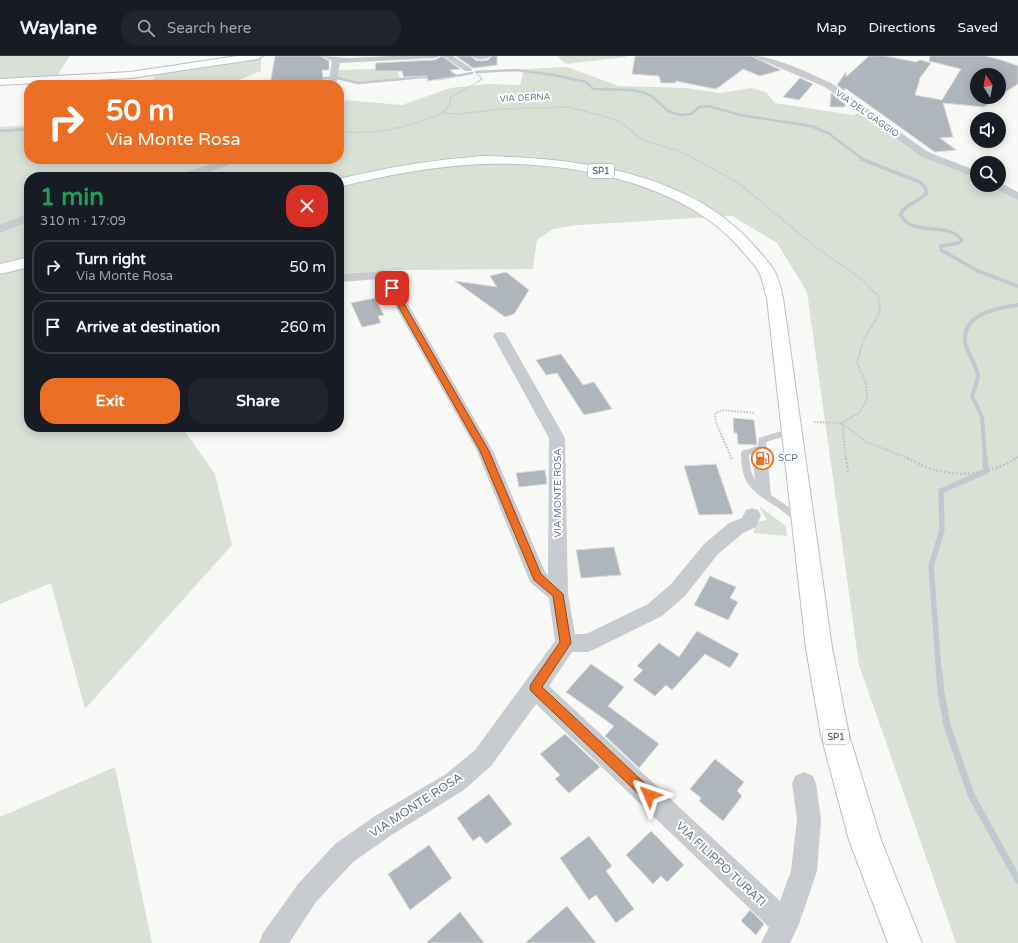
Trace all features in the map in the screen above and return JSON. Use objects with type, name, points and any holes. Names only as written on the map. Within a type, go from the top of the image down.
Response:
[{"type":"main road","points":[[37,80],[131,75],[258,56]]},
{"type":"main road","points":[[0,82],[24,81]]},
{"type":"main road","name":"SP1","points":[[344,182],[401,169],[444,163],[484,160],[526,161],[569,165],[615,174],[655,186],[689,201],[720,220],[746,242],[765,268],[775,298],[819,648],[835,735],[865,840],[905,943]]},
{"type":"main road","points":[[0,269],[24,263]]},
{"type":"street","points":[[325,56],[336,60],[348,61],[435,56]]},
{"type":"street","points":[[448,56],[468,69]]},
{"type":"street","points":[[476,56],[487,56]]},
{"type":"street","name":"VIA DEL GAGGIO","points":[[756,56],[815,78],[924,154],[970,171]]},
{"type":"street","points":[[333,80],[336,60]]},
{"type":"street","points":[[197,172],[222,164]]},
{"type":"street","points":[[1006,190],[1018,197]]},
{"type":"street","points":[[0,229],[24,219]]},
{"type":"street","points":[[344,278],[384,275],[485,451],[537,577],[558,594]]},
{"type":"street","name":"VIA MONTE ROSA","points":[[273,943],[307,893],[344,853],[384,825],[455,782],[484,758],[566,643],[558,594],[557,438],[500,336]]},
{"type":"street","points":[[566,643],[588,644],[655,610],[678,590],[711,549],[736,528],[749,522],[752,515]]},
{"type":"street","name":"VIA FILIPPO TURATI","points":[[535,688],[780,934]]},
{"type":"street","points":[[780,934],[804,871],[809,819],[804,784]]},
{"type":"lane","points":[[763,494],[760,449],[762,440],[792,431]]},
{"type":"lane","points":[[760,449],[745,453],[745,470],[753,486],[804,521]]},
{"type":"path","points":[[344,131],[363,133],[398,128],[442,113],[450,105],[450,98],[459,91],[476,84],[482,79],[468,69]]},
{"type":"path","name":"VIA DERNA","points":[[442,113],[459,114],[502,109],[570,107],[613,119],[623,124],[642,140],[680,151],[737,182],[812,245],[864,281],[879,296],[880,312],[863,340],[857,363],[866,383],[867,400],[859,413],[841,422]]},
{"type":"path","points":[[814,422],[841,422],[867,442],[938,470],[962,474],[986,471],[1008,463],[1018,457]]},
{"type":"path","points":[[841,422],[848,472]]},
{"type":"shaded area","points":[[0,56],[70,56],[56,77],[0,80]]},
{"type":"shaded area","points":[[261,56],[261,71],[240,80],[153,80],[155,76],[178,69]]},
{"type":"shaded area","points":[[557,56],[625,56],[626,57],[566,64]]},
{"type":"shaded area","points":[[567,67],[619,86],[686,88],[720,93],[751,88],[766,92],[775,103],[853,115],[859,113],[917,154],[970,175],[970,192],[1003,192],[1018,200],[1018,943],[956,943],[859,665],[807,292],[777,243],[732,216],[578,225],[553,229],[537,240],[533,269],[396,270],[344,274],[344,172],[24,172],[24,432],[186,432],[215,474],[232,545],[85,709],[51,583],[0,604],[0,127],[24,125],[24,164],[344,164],[345,100],[402,105],[450,88],[489,84],[520,85],[524,69]]},
{"type":"shaded area","points":[[375,69],[375,71],[397,70],[400,78],[359,83],[337,77],[339,70]]},
{"type":"shaded area","points":[[759,506],[786,526],[787,536],[753,533],[757,522],[767,520]]},
{"type":"shaded area","points":[[115,767],[152,943],[0,943],[0,817]]},
{"type":"building","points":[[275,56],[320,56],[329,61],[329,70],[322,70],[323,80],[271,80]]},
{"type":"building","points":[[442,56],[460,69],[450,70],[457,76],[428,81],[427,76],[404,77],[402,71],[375,71],[376,63],[435,60]]},
{"type":"building","points":[[456,56],[471,56],[475,60],[481,61],[488,60],[492,56],[497,56],[497,65],[473,68]]},
{"type":"building","points":[[635,56],[751,56],[781,70],[760,76],[743,69],[715,89],[676,81],[676,83],[661,83],[659,76],[632,74]]},
{"type":"building","points":[[869,56],[885,56],[916,62],[920,60],[931,63],[920,78],[915,95],[942,100],[961,69],[929,61],[930,56],[985,56],[1018,66],[1018,84],[1006,91],[1006,68],[970,68],[970,104],[988,104],[984,107],[943,103],[953,137],[940,138],[956,150],[935,152],[845,88],[845,91],[837,85],[846,72],[846,77]]},
{"type":"building","points":[[800,78],[813,84],[799,100],[783,97]]},
{"type":"building","points":[[831,93],[845,104],[845,107],[830,107]]},
{"type":"building","points":[[506,272],[529,290],[514,314],[505,317],[455,281],[497,287],[490,276]]},
{"type":"building","points":[[375,298],[384,315],[378,316],[381,323],[362,327],[351,303]]},
{"type":"building","points":[[561,354],[583,385],[594,382],[612,409],[584,415],[557,373],[546,375],[536,360]]},
{"type":"building","points":[[733,418],[754,420],[757,445],[738,444],[737,433],[734,433]]},
{"type":"building","points":[[716,464],[733,514],[699,515],[684,466]]},
{"type":"building","points":[[545,470],[547,484],[519,487],[516,473]]},
{"type":"building","points":[[614,547],[621,575],[581,578],[576,550]]},
{"type":"building","points":[[710,576],[736,587],[730,598],[738,602],[728,620],[694,605]]},
{"type":"building","points":[[697,631],[739,654],[730,668],[705,654],[672,690],[666,685],[655,696],[633,680],[643,670],[637,666],[659,643],[679,657]]},
{"type":"building","points":[[591,664],[624,687],[608,706],[659,744],[639,768],[605,736],[614,726],[566,692]]},
{"type":"building","points":[[565,734],[600,767],[569,793],[555,779],[560,775],[540,754]]},
{"type":"building","points":[[715,759],[744,782],[737,791],[742,796],[723,821],[699,801],[701,798],[690,789]]},
{"type":"building","points":[[489,794],[512,824],[486,844],[480,836],[473,841],[457,818]]},
{"type":"building","points":[[651,831],[684,865],[667,882],[661,876],[653,884],[626,855]]},
{"type":"building","points":[[589,836],[612,866],[606,871],[634,909],[616,923],[596,895],[589,900],[560,858]]},
{"type":"building","points":[[429,845],[452,878],[410,910],[388,874]]},
{"type":"building","points":[[567,906],[596,943],[525,943]]},
{"type":"building","points":[[750,910],[764,924],[756,935],[741,921]]},
{"type":"building","points":[[460,912],[484,943],[426,943]]},
{"type":"waterway","points":[[476,72],[516,70],[554,75],[586,82],[593,89],[633,90],[653,97],[668,111],[680,115],[691,114],[699,107],[708,106],[740,115],[811,126],[828,133],[864,160]]},
{"type":"waterway","points":[[337,78],[358,83],[424,77],[439,79],[472,73]]},
{"type":"waterway","points":[[316,79],[329,78]]},
{"type":"waterway","points":[[0,131],[24,129]]},
{"type":"waterway","points":[[861,159],[920,182],[926,189],[926,194],[908,206],[900,215],[909,224],[916,227],[943,230],[956,235],[962,240],[959,243],[941,246],[941,250],[978,271],[1018,286]]},
{"type":"waterway","points":[[985,459],[982,417],[972,396],[977,383],[978,375],[966,345],[966,332],[970,324],[983,314],[992,310],[1018,305]]},
{"type":"waterway","points":[[939,673],[931,566],[942,530],[941,491],[986,471],[985,458]]},
{"type":"waterway","points":[[939,672],[947,725],[971,795],[1018,880]]},
{"type":"place","name":"SCP","points":[[762,458]]},
{"type":"route","points":[[392,288],[485,451],[537,577],[558,594],[566,643],[535,688],[649,795]]}]
